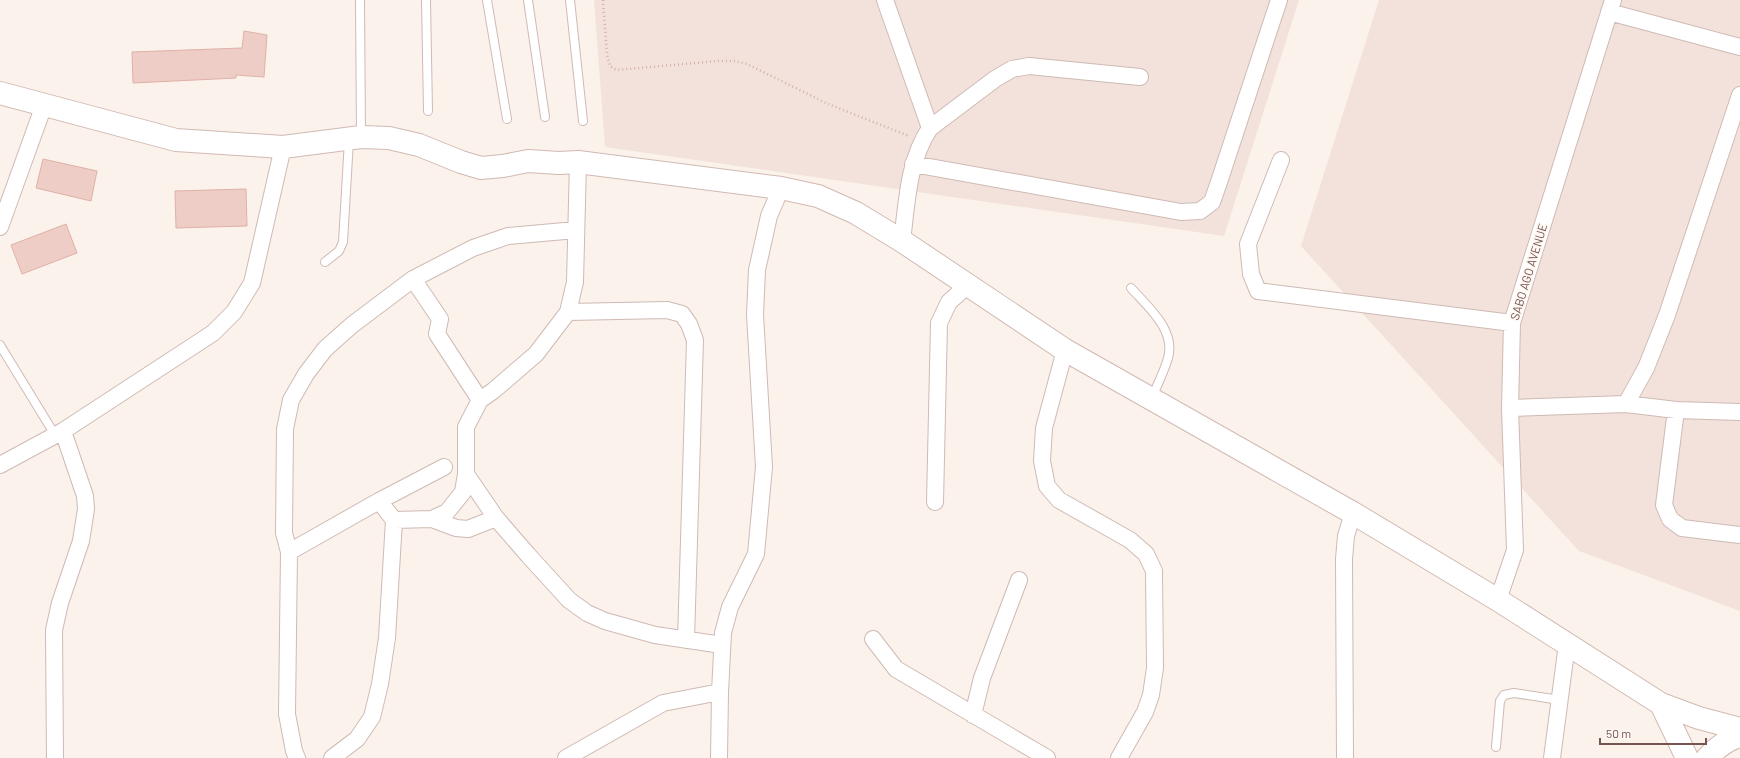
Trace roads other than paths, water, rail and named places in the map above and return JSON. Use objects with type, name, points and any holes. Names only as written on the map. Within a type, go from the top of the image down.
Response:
[{"type":"street","points":[[885,0],[926,135]]},
{"type":"street","points":[[913,164],[1181,212],[1200,211],[1212,202],[1279,0]]},
{"type":"street","points":[[1611,6],[1740,47]]},
{"type":"street","name":"SABO AGO AVENUE","points":[[1498,600],[1515,550],[1510,408],[1512,323],[1611,6]]},
{"type":"street","points":[[902,241],[913,164],[926,135],[995,80],[1012,69],[1030,66],[1140,77]]},
{"type":"street","points":[[0,93],[176,140],[283,147],[355,138],[389,138],[420,145],[461,162],[481,168],[503,166],[528,161],[578,162],[781,188],[818,196],[856,213],[902,241],[1065,350],[1353,513],[1498,600],[1661,704],[1699,718],[1740,729]]},
{"type":"street","points":[[1626,404],[1646,368],[1667,316],[1740,95]]},
{"type":"street","points":[[0,226],[44,105]]},
{"type":"street","points":[[0,465],[59,433],[213,333],[234,312],[252,283],[283,147]]},
{"type":"street","points":[[1281,160],[1248,244],[1251,274],[1258,291],[1512,323]]},
{"type":"street","points":[[432,519],[447,512],[464,492],[466,474],[466,427],[480,400],[493,391],[536,354],[568,312],[575,282],[578,162]]},
{"type":"street","points":[[719,758],[723,633],[730,607],[756,554],[764,466],[755,314],[757,270],[769,216],[781,188]]},
{"type":"street","points":[[297,758],[287,714],[289,552],[284,533],[285,429],[291,400],[306,374],[324,349],[352,325],[413,279],[473,248],[508,236],[576,230]]},
{"type":"street","points":[[413,279],[440,318],[437,334],[480,400]]},
{"type":"street","points":[[936,502],[939,323],[949,302],[968,285]]},
{"type":"street","points":[[568,312],[667,310],[682,314],[695,340],[686,640]]},
{"type":"street","points":[[1065,350],[1044,428],[1042,461],[1047,486],[1059,500],[1130,540],[1146,554],[1154,571],[1155,668],[1151,695],[1145,712],[1119,758]]},
{"type":"street","points":[[1510,408],[1626,404],[1676,410],[1740,412]]},
{"type":"street","points":[[1676,410],[1664,505],[1670,519],[1682,528],[1740,535]]},
{"type":"street","points":[[55,758],[54,630],[60,602],[81,541],[86,509],[85,496],[59,433]]},
{"type":"street","points":[[289,552],[379,501],[444,467]]},
{"type":"street","points":[[466,474],[496,518],[569,600],[587,613],[605,621],[655,635],[722,645]]},
{"type":"street","points":[[332,758],[357,739],[372,717],[380,684],[387,638],[394,520],[379,501]]},
{"type":"street","points":[[1345,758],[1344,560],[1346,536],[1353,513]]},
{"type":"street","points":[[394,520],[432,519],[456,528],[468,529],[496,518]]},
{"type":"street","points":[[973,715],[982,678],[1019,580]]},
{"type":"street","points":[[873,639],[896,669],[1047,758]]},
{"type":"street","points":[[1552,758],[1567,644]]},
{"type":"street","points":[[566,758],[663,703],[720,692]]},
{"type":"street","points":[[1661,704],[1687,758]]},
{"type":"street","points":[[1707,758],[1716,747],[1740,736]]},
{"type":"lane","points":[[326,262],[339,251],[343,242],[355,138],[360,0]]},
{"type":"lane","points":[[426,0],[428,111]]},
{"type":"lane","points":[[487,0],[508,119]]},
{"type":"lane","points":[[528,0],[545,117]]},
{"type":"lane","points":[[570,0],[583,121]]},
{"type":"lane","points":[[1131,288],[1163,325],[1168,338],[1168,358],[1151,399]]},
{"type":"lane","points":[[0,345],[59,433]]},
{"type":"lane","points":[[1496,747],[1500,701],[1504,695],[1514,693],[1560,700]]}]
